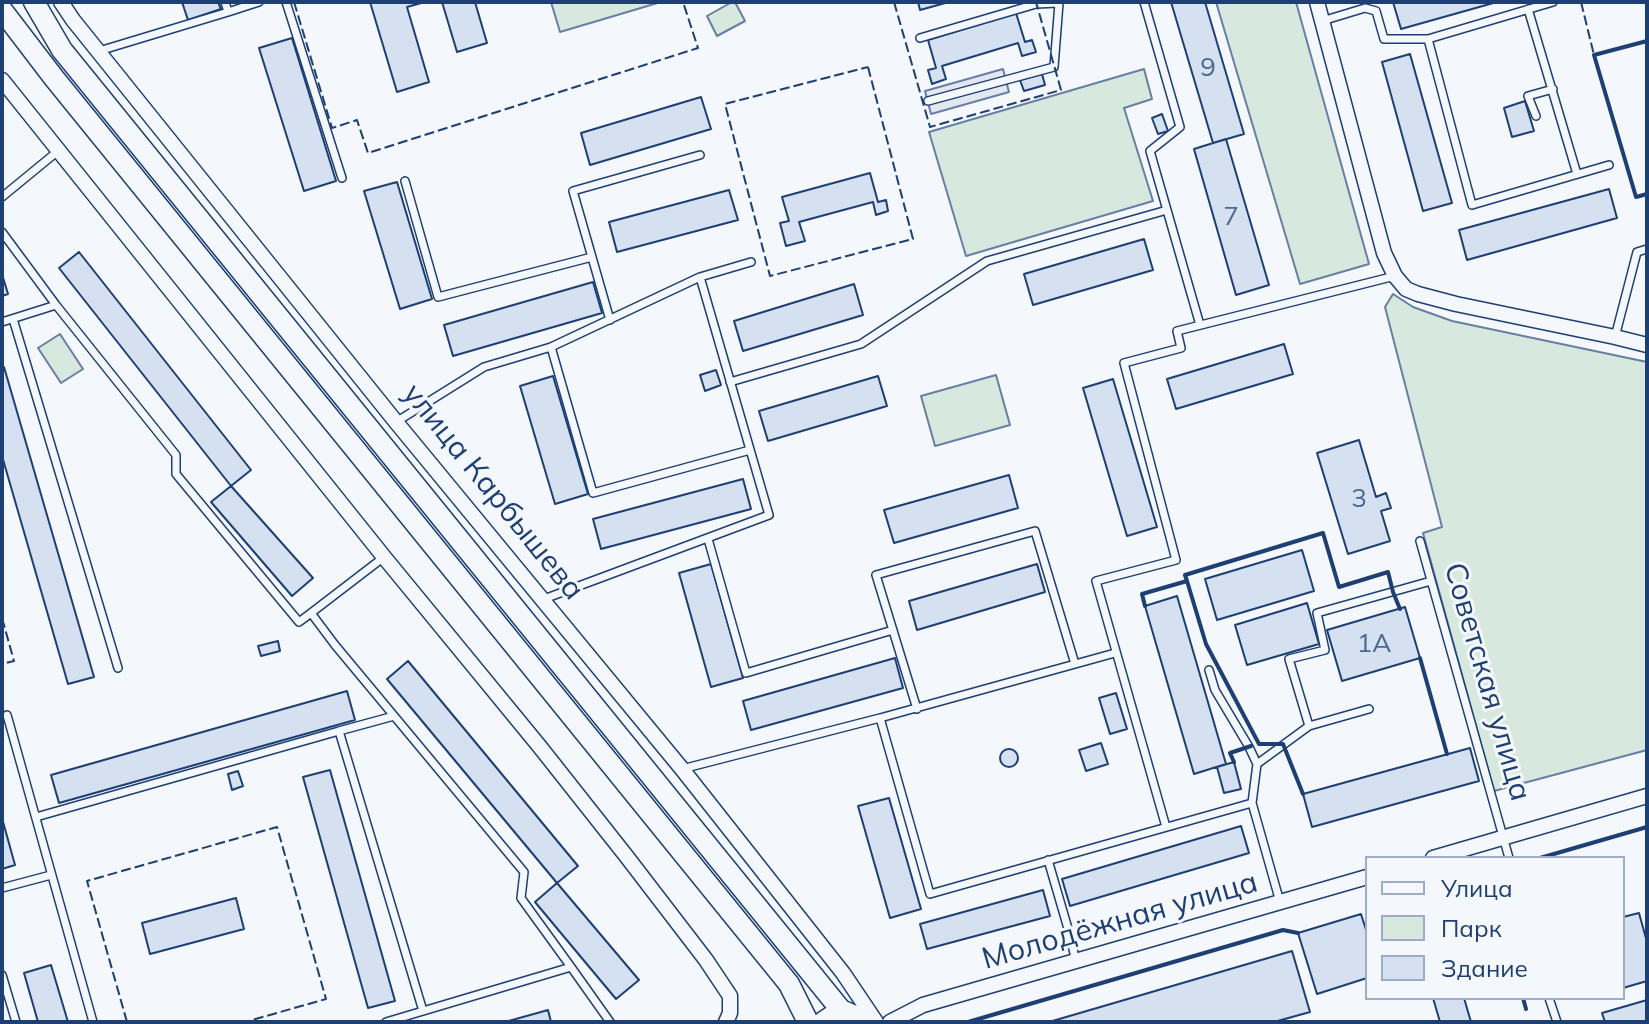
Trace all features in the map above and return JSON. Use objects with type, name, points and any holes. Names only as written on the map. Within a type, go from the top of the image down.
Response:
[{"type":"street","name":"улица Карбышева","points":[[34,2],[62,50],[841,1010]]},
{"type":"street","name":"улица Карбышева","points":[[61,2],[396,422],[682,769],[843,973],[876,1022]]},
{"type":"street","points":[[1317,2],[1384,253],[1395,276],[1406,289],[1647,345]]},
{"type":"street","points":[[2,10],[789,984],[808,1022]]},
{"type":"street","points":[[2,80],[540,747],[706,960],[730,996],[730,1013],[726,1022]]},
{"type":"street","points":[[1440,856],[1647,796]]},
{"type":"street","name":"Молодёжная улица","points":[[890,1022],[923,1005],[1365,878]]},
{"type":"street","points":[[823,1022],[841,1010],[868,1022]]},
{"type":"lane","points":[[225,2],[228,12]]},
{"type":"lane","points":[[99,51],[259,2]]},
{"type":"lane","points":[[286,2],[342,178]]},
{"type":"lane","points":[[920,38],[1040,3],[1060,2],[1054,67],[928,101]]},
{"type":"lane","points":[[1144,2],[1180,127],[1150,151],[1200,325]]},
{"type":"lane","points":[[1322,21],[1364,5],[1376,11],[1384,39],[1428,39],[1553,2]]},
{"type":"lane","points":[[1528,9],[1577,174]]},
{"type":"lane","points":[[1428,39],[1472,205],[1609,165]]},
{"type":"lane","points":[[1536,116],[1528,96],[1553,89]]},
{"type":"lane","points":[[2,197],[58,151]]},
{"type":"lane","points":[[610,320],[573,191],[700,155]]},
{"type":"lane","points":[[405,181],[438,297],[592,257]]},
{"type":"lane","points":[[730,382],[861,344],[987,261],[1167,210]]},
{"type":"lane","points":[[2,232],[176,455],[176,474],[185,486],[299,622],[384,557]]},
{"type":"lane","points":[[1615,337],[1637,252],[1647,249]]},
{"type":"lane","points":[[396,422],[484,367],[551,347],[700,277],[751,262]]},
{"type":"lane","points":[[1166,827],[1096,581],[1176,560],[1124,363],[1181,348],[1177,331],[1395,276]]},
{"type":"lane","points":[[542,600],[769,515],[700,277]]},
{"type":"lane","points":[[2,322],[56,305]]},
{"type":"lane","points":[[13,319],[118,668]]},
{"type":"lane","points":[[551,347],[593,493],[750,450]]},
{"type":"lane","points":[[917,709],[876,575],[1035,531],[1075,664]]},
{"type":"lane","points":[[708,539],[746,673],[893,630]]},
{"type":"lane","name":"Советская улица","points":[[1420,541],[1508,856]]},
{"type":"lane","points":[[1309,726],[1289,659],[1325,650],[1317,613],[1431,581]]},
{"type":"lane","points":[[311,613],[524,872],[521,898],[610,1022]]},
{"type":"lane","points":[[682,769],[917,709],[1115,653]]},
{"type":"lane","points":[[1209,670],[1215,690],[1257,764],[1252,803],[1280,902]]},
{"type":"lane","points":[[1257,764],[1309,726],[1369,709]]},
{"type":"lane","points":[[7,715],[93,1022]]},
{"type":"lane","points":[[36,817],[394,716]]},
{"type":"lane","points":[[880,718],[930,894],[1252,803]]},
{"type":"lane","points":[[339,731],[423,1011]]},
{"type":"lane","points":[[1048,860],[1076,962]]},
{"type":"lane","points":[[2,888],[51,875]]},
{"type":"lane","points":[[386,1022],[571,967]]},
{"type":"lane","points":[[2,975],[16,1022]]},
{"type":"lane","points":[[1550,1000],[1557,1022]]},
{"type":"green space","points":[[551,2],[661,2],[560,32]]},
{"type":"green space","points":[[735,2],[745,21],[717,36],[707,16]]},
{"type":"green space","points":[[1216,2],[1296,2],[1369,264],[1300,284]]},
{"type":"green space","points":[[1144,69],[1152,99],[1124,108],[1153,201],[966,256],[929,132]]},
{"type":"green space","points":[[1393,294],[1413,307],[1452,321],[1647,362],[1647,750],[1494,791],[1423,533],[1442,527],[1385,307]]},
{"type":"green space","points":[[60,334],[83,369],[61,383],[38,348]]},
{"type":"green space","points":[[996,375],[1010,425],[935,446],[921,396]]},
{"type":"shaded area","points":[[1003,69],[1009,92],[931,114],[925,91]]},
{"type":"building","points":[[182,2],[218,2],[221,9],[188,20]]},
{"type":"building","points":[[370,2],[425,2],[407,7],[429,82],[397,92]]},
{"type":"building","points":[[442,2],[475,2],[487,43],[457,52]]},
{"type":"building","points":[[918,2],[949,2],[920,10]]},
{"type":"building","points":[[1171,2],[1205,2],[1244,134],[1213,143]]},
{"type":"building","points":[[1393,2],[1497,2],[1401,29]]},
{"type":"building","points":[[1016,13],[1025,42],[1032,40],[1036,52],[1022,56],[1018,43],[942,66],[946,79],[932,84],[928,70],[936,68],[928,40]]},
{"type":"building","points":[[292,38],[336,181],[304,191],[259,48]]},
{"type":"building","points":[[1410,54],[1452,203],[1423,211],[1382,62]]},
{"type":"building","points":[[1042,74],[1045,85],[1024,91],[1020,80]]},
{"type":"building","points":[[701,97],[711,129],[590,165],[581,133]]},
{"type":"building","points":[[1525,101],[1534,131],[1512,137],[1504,108]]},
{"type":"building","points":[[1162,114],[1168,131],[1158,134],[1152,118]]},
{"type":"building","points":[[1226,139],[1269,285],[1236,295],[1194,149]]},
{"type":"building","points":[[870,173],[878,202],[886,200],[888,211],[876,215],[873,202],[799,222],[805,241],[786,246],[780,223],[789,221],[782,197]]},
{"type":"building","points":[[397,182],[432,299],[400,309],[364,191]]},
{"type":"building","points":[[1609,189],[1617,218],[1467,260],[1459,230]]},
{"type":"building","points":[[729,190],[738,220],[617,252],[609,222]]},
{"type":"building","points":[[1144,239],[1153,270],[1033,305],[1024,274]]},
{"type":"building","points":[[79,252],[251,470],[231,486],[59,268]]},
{"type":"building","points":[[2,274],[8,294],[2,296]]},
{"type":"building","points":[[593,282],[602,313],[453,356],[444,325]]},
{"type":"building","points":[[854,284],[863,315],[743,351],[734,321]]},
{"type":"building","points":[[1284,344],[1293,374],[1176,409],[1167,379]]},
{"type":"building","points":[[2,367],[94,677],[68,684],[2,456]]},
{"type":"building","points":[[716,370],[721,385],[705,391],[700,375]]},
{"type":"building","points":[[553,376],[588,494],[555,504],[520,386]]},
{"type":"building","points":[[878,376],[887,406],[768,441],[759,411]]},
{"type":"building","points":[[1113,379],[1157,527],[1127,536],[1083,388]]},
{"type":"building","points":[[1359,440],[1376,497],[1386,493],[1391,508],[1381,511],[1390,541],[1348,554],[1317,453]]},
{"type":"building","points":[[1009,475],[1018,508],[894,543],[884,510]]},
{"type":"building","points":[[743,479],[751,509],[601,549],[593,519]]},
{"type":"building","points":[[231,486],[313,578],[292,596],[211,502]]},
{"type":"building","points":[[1302,550],[1314,591],[1217,620],[1205,579]]},
{"type":"building","points":[[711,564],[743,678],[711,687],[679,573]]},
{"type":"building","points":[[1037,564],[1045,592],[917,630],[909,601]]},
{"type":"building","points":[[1177,596],[1226,764],[1194,774],[1145,606]]},
{"type":"building","points":[[1307,603],[1319,644],[1247,665],[1235,625]]},
{"type":"building","points":[[1405,607],[1420,658],[1342,681],[1327,630]]},
{"type":"building","points":[[278,641],[280,651],[261,656],[258,646]]},
{"type":"building","points":[[895,658],[903,688],[751,730],[743,701]]},
{"type":"building","points":[[408,661],[578,866],[557,883],[387,679]]},
{"type":"building","points":[[347,691],[355,720],[59,803],[51,775]]},
{"type":"building","points":[[1116,693],[1127,729],[1110,734],[1099,698]]},
{"type":"building","points":[[1101,743],[1108,764],[1086,771],[1079,750]]},
{"type":"building","points":[[1470,748],[1479,781],[1312,827],[1303,794]]},
{"type":"building","points":[[1009,749],[1018,758],[1009,767],[1000,758]]},
{"type":"building","points":[[1234,762],[1241,789],[1224,793],[1217,767]]},
{"type":"building","points":[[330,770],[395,1001],[368,1008],[303,777]]},
{"type":"building","points":[[238,771],[243,786],[232,790],[228,774]]},
{"type":"building","points":[[889,798],[921,909],[890,918],[858,806]]},
{"type":"building","points":[[2,818],[15,865],[2,869]]},
{"type":"building","points":[[1241,826],[1249,853],[1070,906],[1062,879]]},
{"type":"building","points":[[557,883],[639,980],[616,999],[535,902]]},
{"type":"building","points":[[1043,890],[1050,916],[927,949],[920,924]]},
{"type":"building","points":[[236,898],[244,929],[150,954],[142,923]]},
{"type":"building","points":[[1639,913],[1647,942],[1647,981],[1625,987],[1625,916]]},
{"type":"building","points":[[1361,914],[1365,927],[1365,979],[1317,994],[1298,933]]},
{"type":"building","points":[[1292,951],[1310,1012],[1274,1022],[1049,1022]]},
{"type":"building","points":[[51,965],[68,1022],[38,1022],[24,973]]},
{"type":"building","points":[[1434,1000],[1465,1000],[1471,1022],[1440,1022]]},
{"type":"building","points":[[1647,1000],[1647,1022],[1605,1022],[1602,1013]]},
{"type":"building","points":[[548,1010],[551,1022],[505,1022]]},
{"type":"fence","points":[[294,2],[332,128],[357,120],[368,153],[698,48],[683,2]]},
{"type":"fence","points":[[894,2],[930,127],[1061,90],[1036,2]]},
{"type":"fence","points":[[1581,2],[1594,55],[1647,41]]},
{"type":"fence","points":[[868,67],[913,239],[770,276],[725,104],[868,67]]},
{"type":"fence","points":[[2,618],[14,661],[2,664]]},
{"type":"fence","points":[[127,1022],[87,881],[277,827],[326,999],[245,1022]]},
{"type":"wall","points":[[1647,41],[1594,55],[1636,197],[1647,194]]},
{"type":"wall","points":[[1145,606],[1142,594],[1187,581],[1185,575],[1323,533],[1339,587],[1388,572],[1400,609]]},
{"type":"wall","points":[[1187,581],[1206,644],[1259,744],[1283,744],[1303,794]]},
{"type":"wall","points":[[1420,658],[1447,754]]},
{"type":"wall","points":[[1234,762],[1230,753],[1251,746]]},
{"type":"wall","points":[[1547,856],[1647,827]]},
{"type":"wall","points":[[968,1022],[1283,930],[1298,933]]},
{"type":"wall","points":[[1524,1000],[1526,1009]]}]
